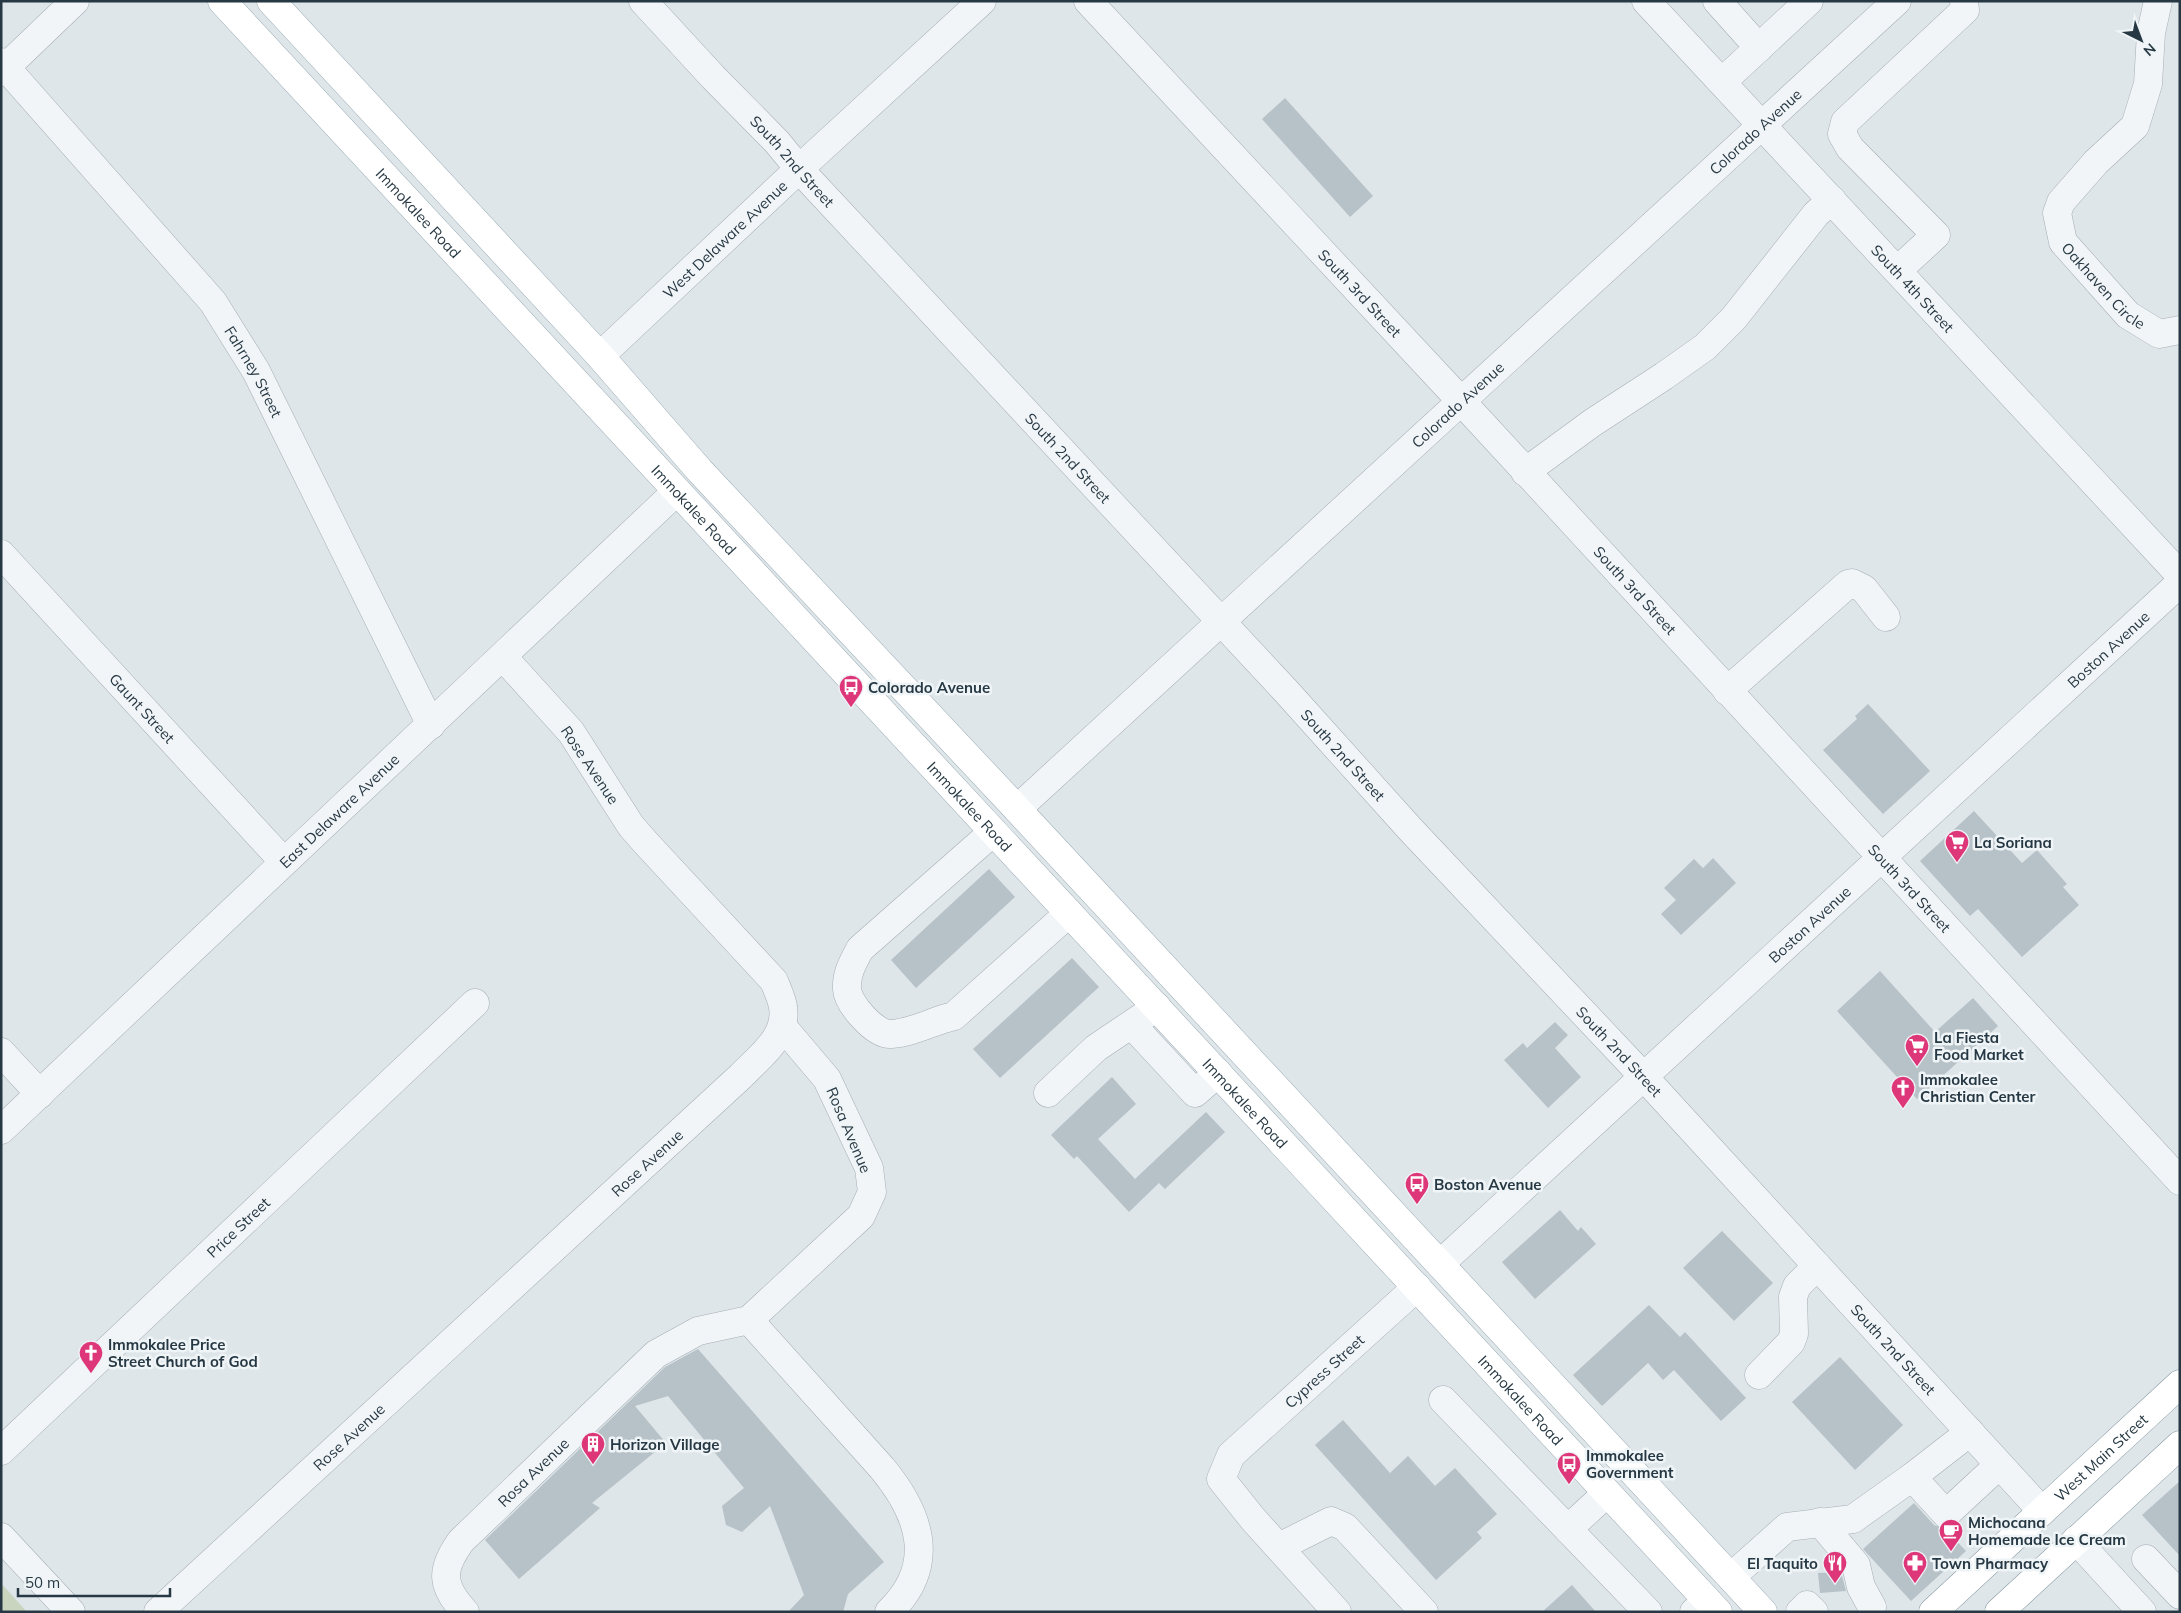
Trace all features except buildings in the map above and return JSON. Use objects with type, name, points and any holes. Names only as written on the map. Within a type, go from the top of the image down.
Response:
[{"type":"main road","name":"Immokalee Road","points":[[222,1],[1613,1499],[1706,1608]]},
{"type":"main road","name":"Immokalee Road","points":[[271,1],[600,356],[700,471],[1018,809],[1763,1612]]},
{"type":"main road","points":[[574,380],[600,356]]},
{"type":"main road","points":[[677,491],[700,471]]},
{"type":"main road","points":[[993,832],[1018,809]]},
{"type":"main road","points":[[1417,1287],[1440,1264]]},
{"type":"main road","name":"West Main Street","points":[[1933,1612],[2180,1384]]},
{"type":"main road","points":[[1999,1612],[2180,1445]]},
{"type":"main road","points":[[1613,1499],[1643,1483]]},
{"type":"street","points":[[3,67],[75,1]]},
{"type":"street","name":"South 2nd Street","points":[[643,1],[712,77],[777,142],[799,169],[1285,690],[1412,830],[1643,1076],[2042,1511]]},
{"type":"street","name":"West Delaware Avenue","points":[[600,356],[799,169],[982,1]]},
{"type":"street","name":"South 3rd Street","points":[[1088,1],[1462,402],[2180,1181]]},
{"type":"street","name":"South 4th Street","points":[[1646,1],[2180,575]]},
{"type":"street","points":[[1716,1],[1759,48]]},
{"type":"street","points":[[1722,82],[1810,1]]},
{"type":"street","name":"Colorado Avenue","points":[[1018,809],[1897,1]]},
{"type":"street","points":[[1898,270],[1936,235],[1850,148],[1842,134],[1845,122],[1965,10],[1964,1]]},
{"type":"street","name":"Oakhaven Circle","points":[[2158,1],[2151,32],[2148,84],[2135,126],[2096,162],[2061,202],[2056,213],[2063,242],[2128,315],[2159,334],[2180,330]]},
{"type":"street","name":"Fahrney Street","points":[[3,67],[194,279],[228,323],[256,371],[431,724]]},
{"type":"street","points":[[1526,472],[1592,423],[1705,347],[1734,318],[1816,214],[1832,200]]},
{"type":"street","name":"East Delaware Avenue","points":[[1,1130],[677,491]]},
{"type":"street","name":"Gaunt Street","points":[[1,554],[284,862]]},
{"type":"street","name":"Boston Avenue","points":[[1440,1264],[2180,583]]},
{"type":"street","points":[[1727,691],[1848,584],[1859,585],[1864,589],[1886,617]]},
{"type":"street","name":"Rose Avenue","points":[[158,1612],[741,1076],[774,1043],[783,1027],[784,1007],[774,981],[631,826],[571,732],[503,657]]},
{"type":"street","points":[[993,832],[860,949],[850,966],[847,991],[860,1014],[875,1030],[888,1035],[909,1032],[935,1020],[954,1016],[1069,913]]},
{"type":"street","name":"Price Street","points":[[1,1451],[475,1003]]},
{"type":"street","points":[[1048,1093],[1096,1048],[1157,1007]]},
{"type":"street","points":[[1132,1025],[1195,1093],[1218,1073]]},
{"type":"street","name":"Rosa Avenue","points":[[465,1612],[452,1597],[447,1585],[446,1569],[452,1554],[461,1541],[656,1354],[698,1331],[749,1320],[861,1216],[872,1192],[869,1168],[827,1079],[783,1027]]},
{"type":"street","points":[[1,1052],[40,1094]]},
{"type":"street","points":[[1759,1375],[1791,1342],[1794,1334],[1793,1297],[1797,1286],[1818,1266]]},
{"type":"street","name":"Cypress Street","points":[[1279,1548],[1221,1479],[1231,1455],[1417,1287]]},
{"type":"street","points":[[749,1320],[901,1490],[915,1518],[919,1552],[913,1580],[910,1588],[889,1612]]},
{"type":"street","points":[[1443,1400],[1648,1612]]},
{"type":"street","points":[[1731,1577],[1787,1528],[1853,1519],[1912,1477],[1970,1432]]},
{"type":"street","points":[[1912,1477],[1946,1514],[1999,1465]]},
{"type":"street","points":[[1568,1529],[1613,1499]]},
{"type":"street","points":[[1338,1612],[1279,1548],[1331,1521],[1345,1527],[1424,1612]]},
{"type":"street","points":[[1820,1522],[1856,1565],[1861,1586],[1872,1610]]},
{"type":"street","points":[[1,1537],[71,1612]]},
{"type":"street","points":[[2076,1540],[2142,1612]]},
{"type":"street","points":[[2146,1559],[2180,1596]]},
{"type":"street","points":[[1800,1612],[1807,1605],[1814,1612]]},
{"type":"green space","points":[[1,1583],[27,1612],[1,1612]]},
{"type":"place","name":"Colorado Avenue","points":[[851,708]]},
{"type":"place","name":"La Soriana","points":[[1957,863]]},
{"type":"place","name":"La Fiesta Food Market","points":[[1917,1067]]},
{"type":"place","name":"Immokalee Christian Center","points":[[1903,1109]]},
{"type":"place","name":"Boston Avenue","points":[[1417,1205]]},
{"type":"place","name":"Immokalee Price Street Church of God","points":[[91,1374]]},
{"type":"place","name":"Horizon Village","points":[[593,1465]]},
{"type":"place","name":"Immokalee Government","points":[[1569,1485]]},
{"type":"place","name":"Michocana Homemade Ice Cream","points":[[1951,1552]]},
{"type":"place","name":"El Taquito","points":[[1835,1584]]},
{"type":"place","name":"Town Pharmacy","points":[[1915,1584]]}]
